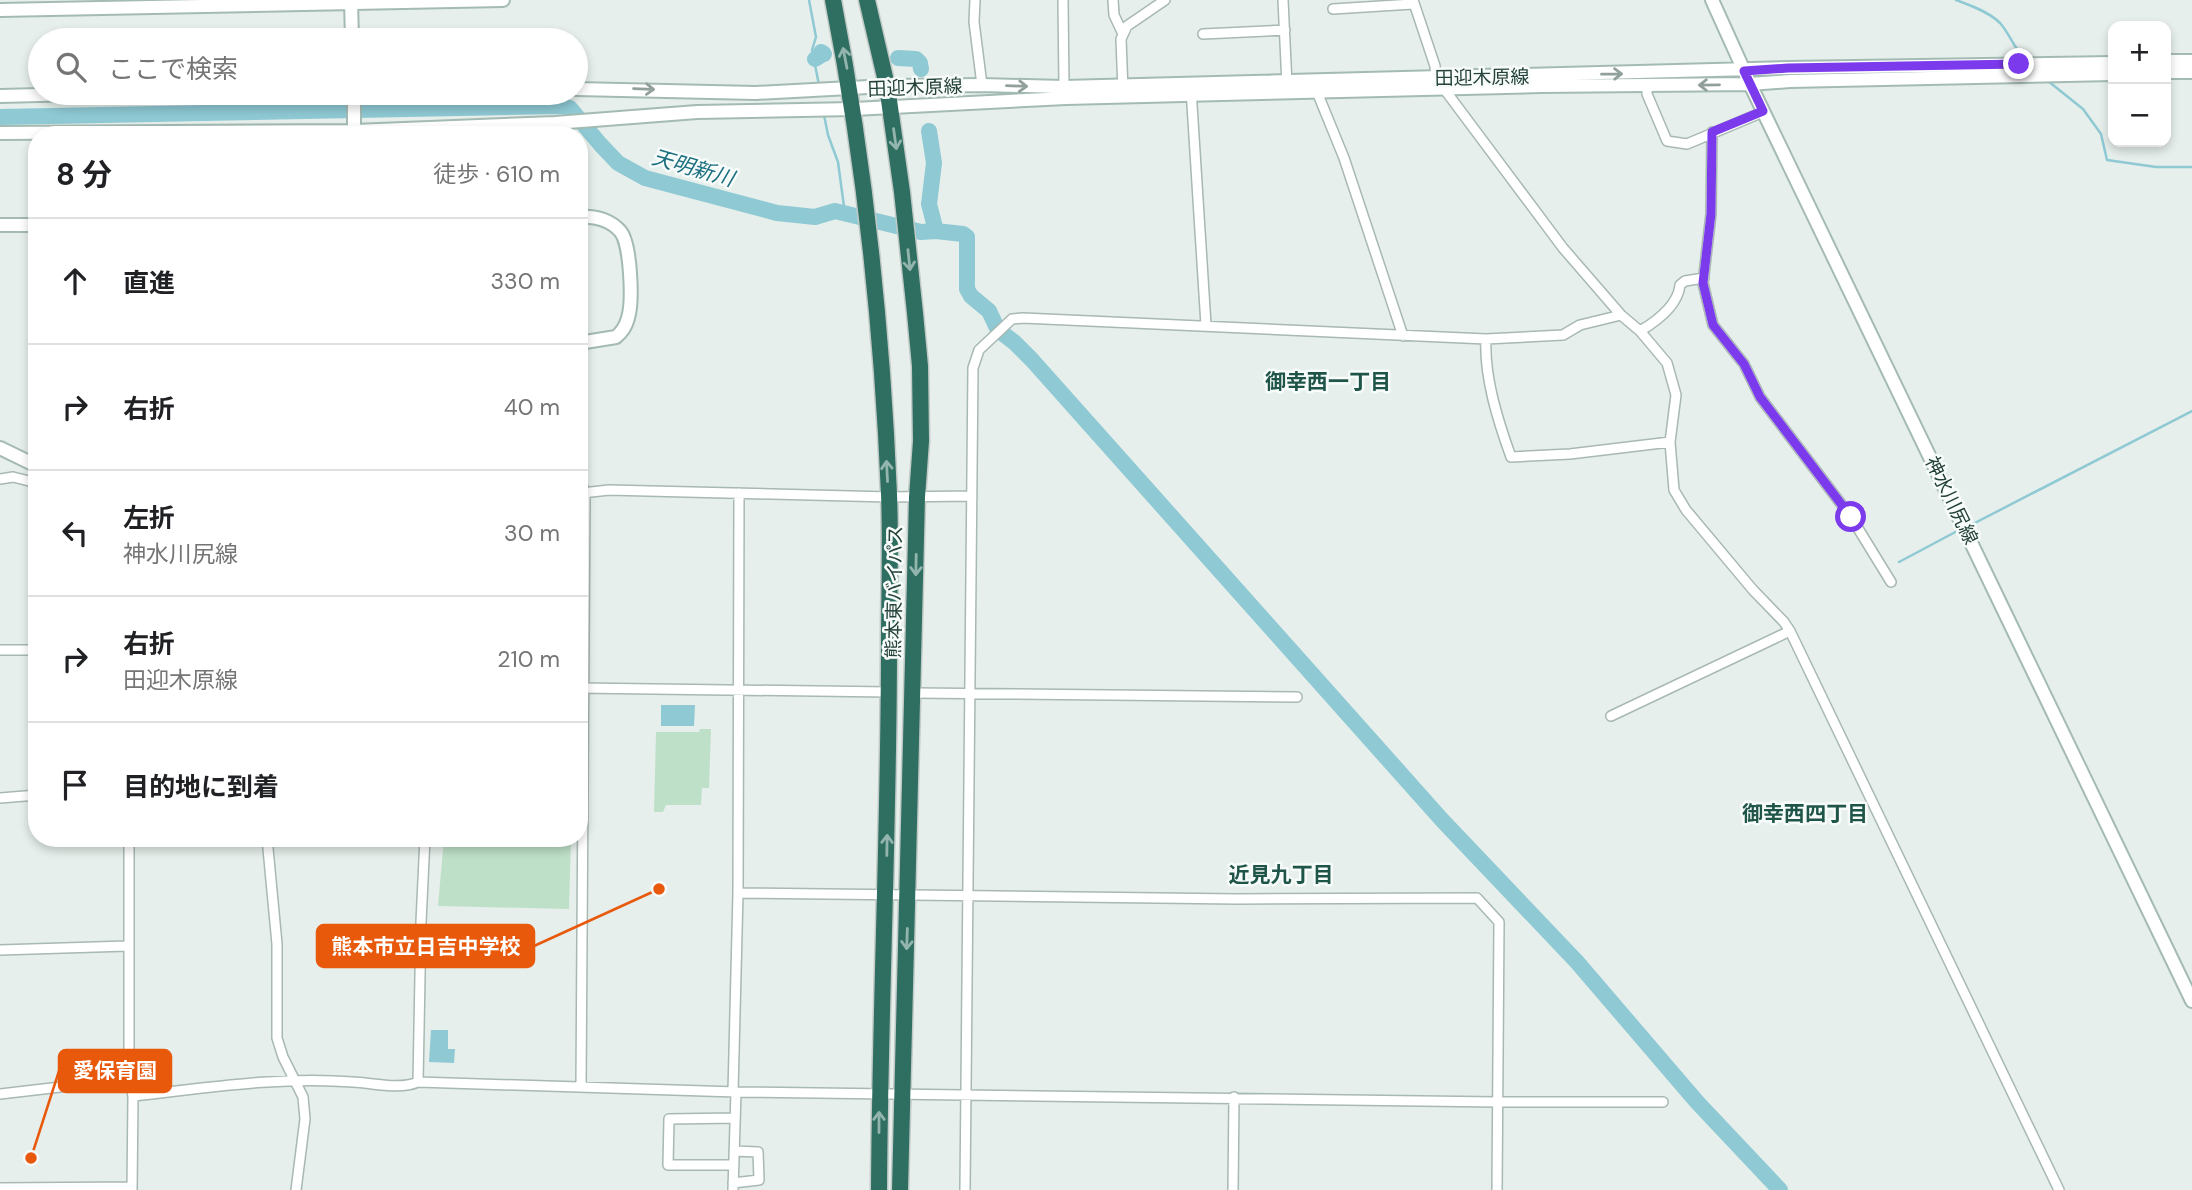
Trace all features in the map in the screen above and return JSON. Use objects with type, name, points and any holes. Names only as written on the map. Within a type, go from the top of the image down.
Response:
[{"type":"highway","name":"熊本東バイパス","points":[[833,0],[851,89],[866,198],[889,497],[887,895],[879,1190]]},
{"type":"highway","name":"熊本東バイパス","points":[[867,0],[890,106],[920,366],[921,441],[900,1190]]},
{"type":"main road","points":[[0,10],[503,0]]},
{"type":"main road","name":"神水川尻線","points":[[1712,0],[2192,1000]]},
{"type":"main road","points":[[351,2],[352,28]]},
{"type":"main road","points":[[2171,61],[2192,61]]},
{"type":"main road","name":"田迎木原線","points":[[2091,69],[2108,64]]},
{"type":"main road","name":"田迎木原線","points":[[404,126],[555,123],[758,110],[854,109],[1123,91],[1440,84],[1788,68],[2091,69],[2108,73]]},
{"type":"main road","name":"田迎木原線","points":[[1440,84],[1750,84],[2021,70]]},
{"type":"main road","points":[[2171,72],[2192,72]]},
{"type":"main road","name":"田迎木原線","points":[[588,89],[756,93],[887,86],[982,85],[1123,91]]},
{"type":"main road","points":[[0,96],[28,95]]},
{"type":"main road","points":[[354,105],[354,126]]},
{"type":"main road","name":"田迎木原線","points":[[0,133],[28,133]]},
{"type":"main road","points":[[588,218],[606,220],[622,233],[628,252],[630,307],[628,319],[616,337],[588,342]]},
{"type":"main road","points":[[0,225],[28,225]]},
{"type":"main road","points":[[0,448],[28,462]]},
{"type":"street","points":[[975,0],[974,22],[982,85]]},
{"type":"street","points":[[1063,0],[1065,87]]},
{"type":"street","points":[[1113,0],[1114,15],[1124,34]]},
{"type":"street","points":[[1123,91],[1121,39],[1127,26],[1165,0]]},
{"type":"street","points":[[1283,0],[1287,88]]},
{"type":"street","points":[[1333,9],[1413,2],[1440,84],[1563,248],[1667,363],[1676,394],[1670,442],[1674,490],[1686,510],[1790,631],[2059,1190]]},
{"type":"street","points":[[1203,34],[1285,30]]},
{"type":"street","points":[[1647,86],[1647,94],[1667,141],[1687,144],[1763,111]]},
{"type":"street","points":[[1315,87],[1344,158],[1403,336]]},
{"type":"street","points":[[1191,90],[1206,325]]},
{"type":"street","points":[[1712,132],[1711,214],[1703,283],[1713,325],[1744,364],[1760,397],[1851,517],[1891,582]]},
{"type":"street","points":[[1640,331],[1654,323],[1667,309],[1679,295],[1680,285],[1685,281],[1704,278]]},
{"type":"street","points":[[965,1190],[973,368],[979,350],[1012,319],[1028,318],[1486,339],[1563,335],[1580,325],[1621,315]]},
{"type":"street","points":[[1486,339],[1485,353],[1492,389],[1511,457],[1570,454],[1670,442]]},
{"type":"street","points":[[0,479],[13,477],[28,481]]},
{"type":"street","points":[[588,492],[609,490],[889,497],[972,496]]},
{"type":"street","points":[[734,1151],[758,1152],[759,1180],[733,1186],[740,690],[739,493]]},
{"type":"street","points":[[1611,716],[1790,631]]},
{"type":"street","points":[[0,650],[28,650]]},
{"type":"street","points":[[588,688],[889,692]]},
{"type":"street","points":[[913,693],[1297,697]]},
{"type":"street","points":[[0,798],[28,796]]},
{"type":"street","points":[[0,1188],[132,1188],[127,946],[129,847]]},
{"type":"street","points":[[268,847],[277,944],[277,1038],[283,1057],[303,1097],[306,1119],[296,1190]]},
{"type":"street","points":[[418,1082],[425,847]]},
{"type":"street","points":[[581,847],[581,1087]]},
{"type":"street","points":[[738,892],[968,896],[1477,898],[1499,922],[1497,1190]]},
{"type":"street","points":[[0,950],[127,946]]},
{"type":"street","points":[[0,1094],[129,1079]]},
{"type":"street","points":[[132,1096],[294,1079],[391,1085],[411,1085],[418,1082],[734,1092],[1663,1102]]},
{"type":"street","points":[[1233,1190],[1234,1097]]},
{"type":"street","points":[[733,1165],[668,1165],[669,1119],[735,1118]]},
{"type":"green space","points":[[700,729],[711,729],[709,788],[702,788],[701,805],[666,805],[663,812],[654,812],[656,732],[699,732]]},
{"type":"green space","points":[[443,847],[571,847],[569,909],[438,906]]},
{"type":"water","points":[[661,705],[695,705],[694,726],[661,726]]},
{"type":"water","points":[[431,1030],[448,1030],[448,1049],[455,1049],[454,1063],[429,1062]]},
{"type":"waterway","points":[[809,0],[816,37],[812,50],[819,85]]},
{"type":"waterway","points":[[1956,0],[1996,19],[2025,59]]},
{"type":"waterway","points":[[815,59],[821,52],[824,54]]},
{"type":"waterway","points":[[898,58],[916,59],[921,69]]},
{"type":"waterway","points":[[2048,81],[2083,109],[2101,134],[2107,160],[2156,167],[2192,167]]},
{"type":"waterway","name":"天明新川","points":[[0,117],[561,106],[570,108],[585,126]]},
{"type":"waterway","points":[[824,115],[838,162],[845,214]]},
{"type":"waterway","name":"天明新川","points":[[588,130],[618,163],[645,178],[777,213],[815,217],[835,211],[921,232],[936,231]]},
{"type":"waterway","points":[[929,131],[934,163],[929,204],[936,231],[963,234],[967,237],[967,289],[971,296],[989,311],[998,330],[1032,360],[1442,820],[1577,962],[1697,1102],[1780,1190]]},
{"type":"waterway","points":[[1967,527],[2192,411]]},
{"type":"waterway","points":[[1899,562],[1961,529]]},
{"type":"place","name":"熊本市立日吉中学校","points":[[659,889]]},
{"type":"place","name":"愛保育園","points":[[31,1158]]},
{"type":"district","name":"御幸西一丁目","points":[[1328,382]]},
{"type":"district","name":"御幸西四丁目","points":[[1805,814]]},
{"type":"district","name":"近見九丁目","points":[[1281,875]]},
{"type":"route","points":[[1851,517],[1760,397],[1744,364],[1713,325],[1703,283],[1711,214],[1712,132],[1763,111],[1744,71],[2019,64]]}]
